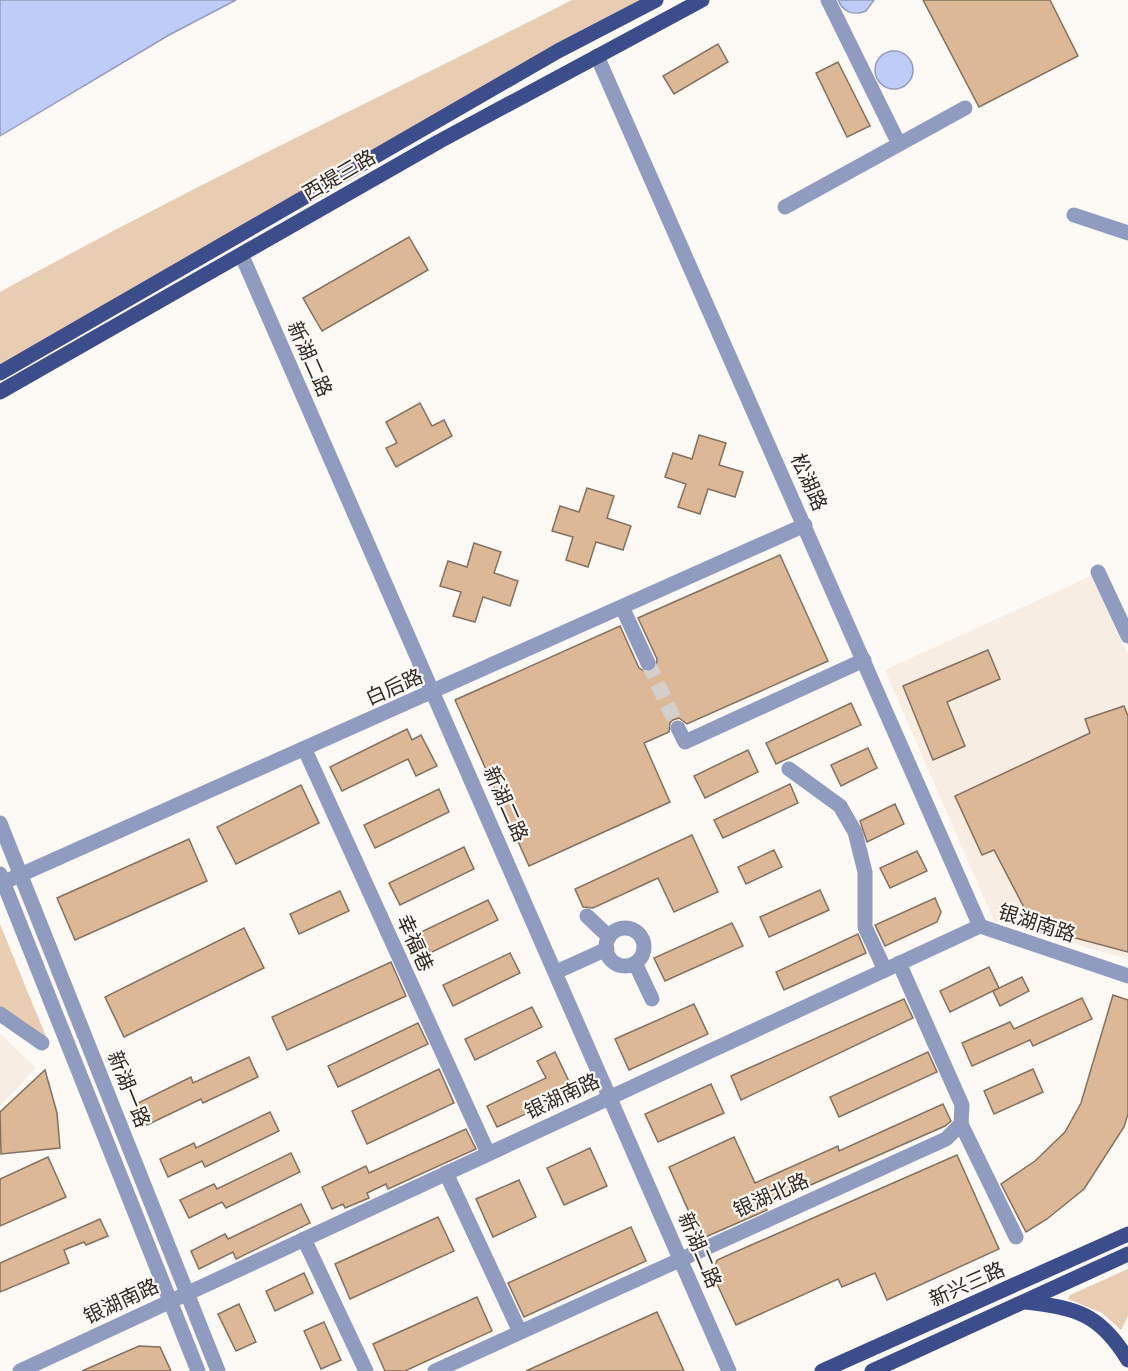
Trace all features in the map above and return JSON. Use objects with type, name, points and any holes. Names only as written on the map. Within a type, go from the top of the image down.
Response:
[{"type":"main road","name":"西堤三路","points":[[0,373],[558,51],[656,0]]},
{"type":"main road","name":"西堤三路","points":[[0,393],[440,141],[702,0]]},
{"type":"main road","name":"新兴三路","points":[[822,1371],[1128,1234]]},
{"type":"main road","name":"新兴三路","points":[[872,1371],[1128,1254]]},
{"type":"main road","points":[[1026,1302],[1068,1307],[1099,1324],[1128,1360]]},
{"type":"street","points":[[828,0],[899,144]]},
{"type":"street","name":"松湖路","points":[[597,56],[980,926]]},
{"type":"street","points":[[785,207],[965,108]]},
{"type":"street","points":[[1074,215],[1128,233]]},
{"type":"street","name":"新湖二路","points":[[242,256],[729,1371]]},
{"type":"street","name":"白后路","points":[[1,881],[22,876],[805,525]]},
{"type":"street","points":[[1098,572],[1128,636]]},
{"type":"street","points":[[622,607],[648,663]]},
{"type":"street","points":[[678,728],[685,742],[864,660]]},
{"type":"street","name":"幸福巷","points":[[305,750],[488,1154]]},
{"type":"street","points":[[789,769],[840,806],[855,832],[865,872],[864,927],[885,970]]},
{"type":"street","name":"新湖一路","points":[[0,823],[218,1371]]},
{"type":"street","name":"新湖一路","points":[[1,881],[198,1371]]},
{"type":"street","points":[[587,916],[608,943],[608,955],[617,964],[635,963]]},
{"type":"street","name":"银湖南路","points":[[20,1371],[50,1365],[170,1301],[980,926],[1128,976]]},
{"type":"street","points":[[556,972],[608,943],[625,928],[641,936],[644,948],[635,963]]},
{"type":"street","points":[[635,963],[652,999]]},
{"type":"street","points":[[899,963],[962,1105],[961,1124],[1016,1237]]},
{"type":"street","points":[[0,1014],[42,1043]]},
{"type":"street","name":"银湖北路","points":[[435,1371],[946,1139],[961,1124]]},
{"type":"street","points":[[446,1173],[520,1332]]},
{"type":"street","points":[[304,1239],[366,1371]]},
{"type":"shaded area","points":[[572,0],[656,0],[0,373],[0,292],[213,179]]},
{"type":"shaded area","points":[[1091,576],[1128,655],[1128,959],[994,921],[885,670]]},
{"type":"shaded area","points":[[0,924],[47,1039],[0,1006]]},
{"type":"shaded area","points":[[0,1034],[36,1068],[0,1106]]},
{"type":"shaded area","points":[[1128,1269],[1128,1316],[1121,1330],[1102,1313],[1068,1299],[1070,1295]]},
{"type":"water","points":[[0,0],[236,0],[169,35],[0,136]]},
{"type":"water","points":[[838,0],[874,0],[866,11],[853,13],[846,10]]},
{"type":"water","points":[[894,51],[907,57],[913,70],[907,83],[894,89],[881,83],[875,70],[881,57]]},
{"type":"building","points":[[923,0],[1050,0],[1078,56],[979,107]]},
{"type":"building","points":[[718,44],[728,62],[674,94],[663,76]]},
{"type":"building","points":[[838,62],[870,126],[847,137],[816,73]]},
{"type":"building","points":[[409,237],[428,270],[322,331],[303,298]]},
{"type":"building","points":[[420,403],[432,426],[444,420],[452,436],[396,467],[386,448],[397,443],[386,422]]},
{"type":"building","points":[[699,435],[726,443],[719,465],[743,472],[735,497],[708,489],[700,514],[678,507],[686,484],[665,477],[673,453],[692,459]]},
{"type":"building","points":[[587,488],[614,496],[607,518],[631,526],[623,550],[596,542],[588,567],[566,560],[573,537],[552,531],[560,506],[579,512]]},
{"type":"building","points":[[474,543],[501,552],[494,573],[518,581],[510,606],[483,597],[475,622],[453,616],[461,592],[440,586],[448,561],[467,567]]},
{"type":"building","points":[[780,555],[828,661],[687,724],[679,718],[673,720],[670,723],[669,732],[644,743],[670,802],[529,866],[455,700],[620,626],[639,668],[647,673],[652,672],[656,668],[657,659],[638,618]]},
{"type":"building","points":[[988,650],[1000,679],[947,702],[965,746],[933,760],[903,686]]},
{"type":"building","points":[[851,703],[861,725],[776,764],[766,743]]},
{"type":"building","points":[[1124,706],[1128,716],[1128,952],[1053,932],[1028,915],[994,850],[982,855],[955,796],[1090,733],[1085,719]]},
{"type":"building","points":[[407,729],[412,740],[421,735],[437,766],[416,776],[408,759],[342,791],[330,767]]},
{"type":"building","points":[[868,748],[877,768],[841,786],[831,765]]},
{"type":"building","points":[[748,750],[758,772],[705,798],[694,776]]},
{"type":"building","points":[[790,784],[798,803],[723,838],[714,820]]},
{"type":"building","points":[[301,785],[319,823],[236,864],[217,827]]},
{"type":"building","points":[[439,789],[449,812],[375,848],[364,825]]},
{"type":"building","points":[[895,804],[904,824],[867,842],[860,821]]},
{"type":"building","points":[[692,835],[718,892],[674,912],[658,878],[593,908],[583,907],[575,889]]},
{"type":"building","points":[[189,839],[207,881],[75,940],[57,898]]},
{"type":"building","points":[[464,847],[474,869],[400,905],[389,883]]},
{"type":"building","points":[[774,850],[782,867],[746,884],[738,867]]},
{"type":"building","points":[[917,851],[927,871],[890,888],[880,868]]},
{"type":"building","points":[[820,890],[829,910],[769,937],[760,917]]},
{"type":"building","points":[[340,891],[349,911],[299,934],[290,914]]},
{"type":"building","points":[[935,898],[941,912],[937,922],[885,946],[875,925]]},
{"type":"building","points":[[488,900],[498,920],[430,953],[421,932]]},
{"type":"building","points":[[732,923],[743,946],[665,981],[654,958]]},
{"type":"building","points":[[244,928],[264,968],[124,1037],[105,997]]},
{"type":"building","points":[[858,934],[866,953],[784,990],[776,972]]},
{"type":"building","points":[[510,953],[520,973],[453,1006],[443,985]]},
{"type":"building","points":[[391,962],[406,996],[287,1050],[272,1017]]},
{"type":"building","points":[[989,967],[999,988],[950,1012],[940,991]]},
{"type":"building","points":[[1022,977],[1029,991],[1000,1006],[993,991]]},
{"type":"building","points":[[1113,995],[1128,1000],[1128,1114],[1124,1127],[1084,1189],[1047,1219],[1026,1232],[1001,1184],[1035,1161],[1065,1132],[1081,1103]]},
{"type":"building","points":[[1082,998],[1092,1019],[1033,1046],[1030,1040],[972,1066],[962,1043],[1010,1022],[1014,1029]]},
{"type":"building","points":[[904,999],[913,1018],[741,1100],[731,1076]]},
{"type":"building","points":[[694,1004],[708,1034],[629,1070],[615,1039]]},
{"type":"building","points":[[532,1007],[542,1027],[475,1060],[465,1039]]},
{"type":"building","points":[[418,1023],[428,1044],[338,1087],[328,1066]]},
{"type":"building","points":[[555,1052],[574,1092],[497,1127],[487,1106],[546,1078],[537,1061]]},
{"type":"building","points":[[928,1052],[937,1072],[839,1117],[830,1097]]},
{"type":"building","points":[[249,1057],[258,1077],[203,1103],[201,1099],[147,1125],[136,1104],[191,1077],[193,1083]]},
{"type":"building","points":[[439,1069],[454,1103],[367,1144],[352,1111]]},
{"type":"building","points":[[1033,1069],[1043,1092],[994,1114],[984,1091]]},
{"type":"building","points":[[45,1070],[57,1113],[60,1148],[1,1154],[0,1112]]},
{"type":"building","points":[[711,1084],[724,1113],[658,1142],[645,1114]]},
{"type":"building","points":[[943,1104],[951,1121],[945,1126],[765,1205],[767,1210],[701,1239],[669,1167],[734,1137],[755,1183],[838,1146],[839,1151]]},
{"type":"building","points":[[270,1112],[279,1131],[205,1167],[202,1161],[168,1177],[160,1159],[194,1143],[196,1148]]},
{"type":"building","points":[[466,1129],[476,1149],[388,1189],[386,1184],[367,1193],[369,1198],[345,1208],[343,1204],[332,1209],[322,1187],[366,1166],[369,1173]]},
{"type":"building","points":[[590,1148],[607,1186],[564,1205],[547,1168]]},
{"type":"building","points":[[291,1153],[300,1172],[226,1208],[222,1202],[189,1218],[180,1200],[214,1184],[217,1189]]},
{"type":"building","points":[[957,1155],[999,1249],[887,1300],[875,1273],[842,1287],[838,1279],[736,1325],[712,1273],[717,1260]]},
{"type":"building","points":[[48,1157],[66,1197],[0,1226],[0,1179]]},
{"type":"building","points":[[519,1180],[536,1217],[493,1237],[476,1199]]},
{"type":"building","points":[[301,1204],[310,1223],[236,1259],[233,1252],[199,1269],[191,1251],[225,1234],[228,1239]]},
{"type":"building","points":[[438,1217],[454,1251],[350,1299],[335,1264]]},
{"type":"building","points":[[100,1219],[108,1236],[86,1245],[84,1242],[64,1250],[69,1263],[0,1292],[0,1263]]},
{"type":"building","points":[[631,1227],[646,1261],[524,1317],[508,1283]]},
{"type":"building","points":[[304,1273],[313,1293],[275,1311],[266,1291]]},
{"type":"building","points":[[477,1297],[492,1331],[405,1371],[385,1371],[373,1344]]},
{"type":"building","points":[[239,1304],[256,1342],[236,1351],[218,1314]]},
{"type":"building","points":[[657,1312],[684,1371],[526,1371]]},
{"type":"building","points":[[324,1322],[341,1360],[321,1369],[304,1331]]},
{"type":"building","points":[[139,1346],[160,1347],[171,1371],[82,1371]]},
{"type":"tunnel","points":[[648,663],[678,728]]}]
